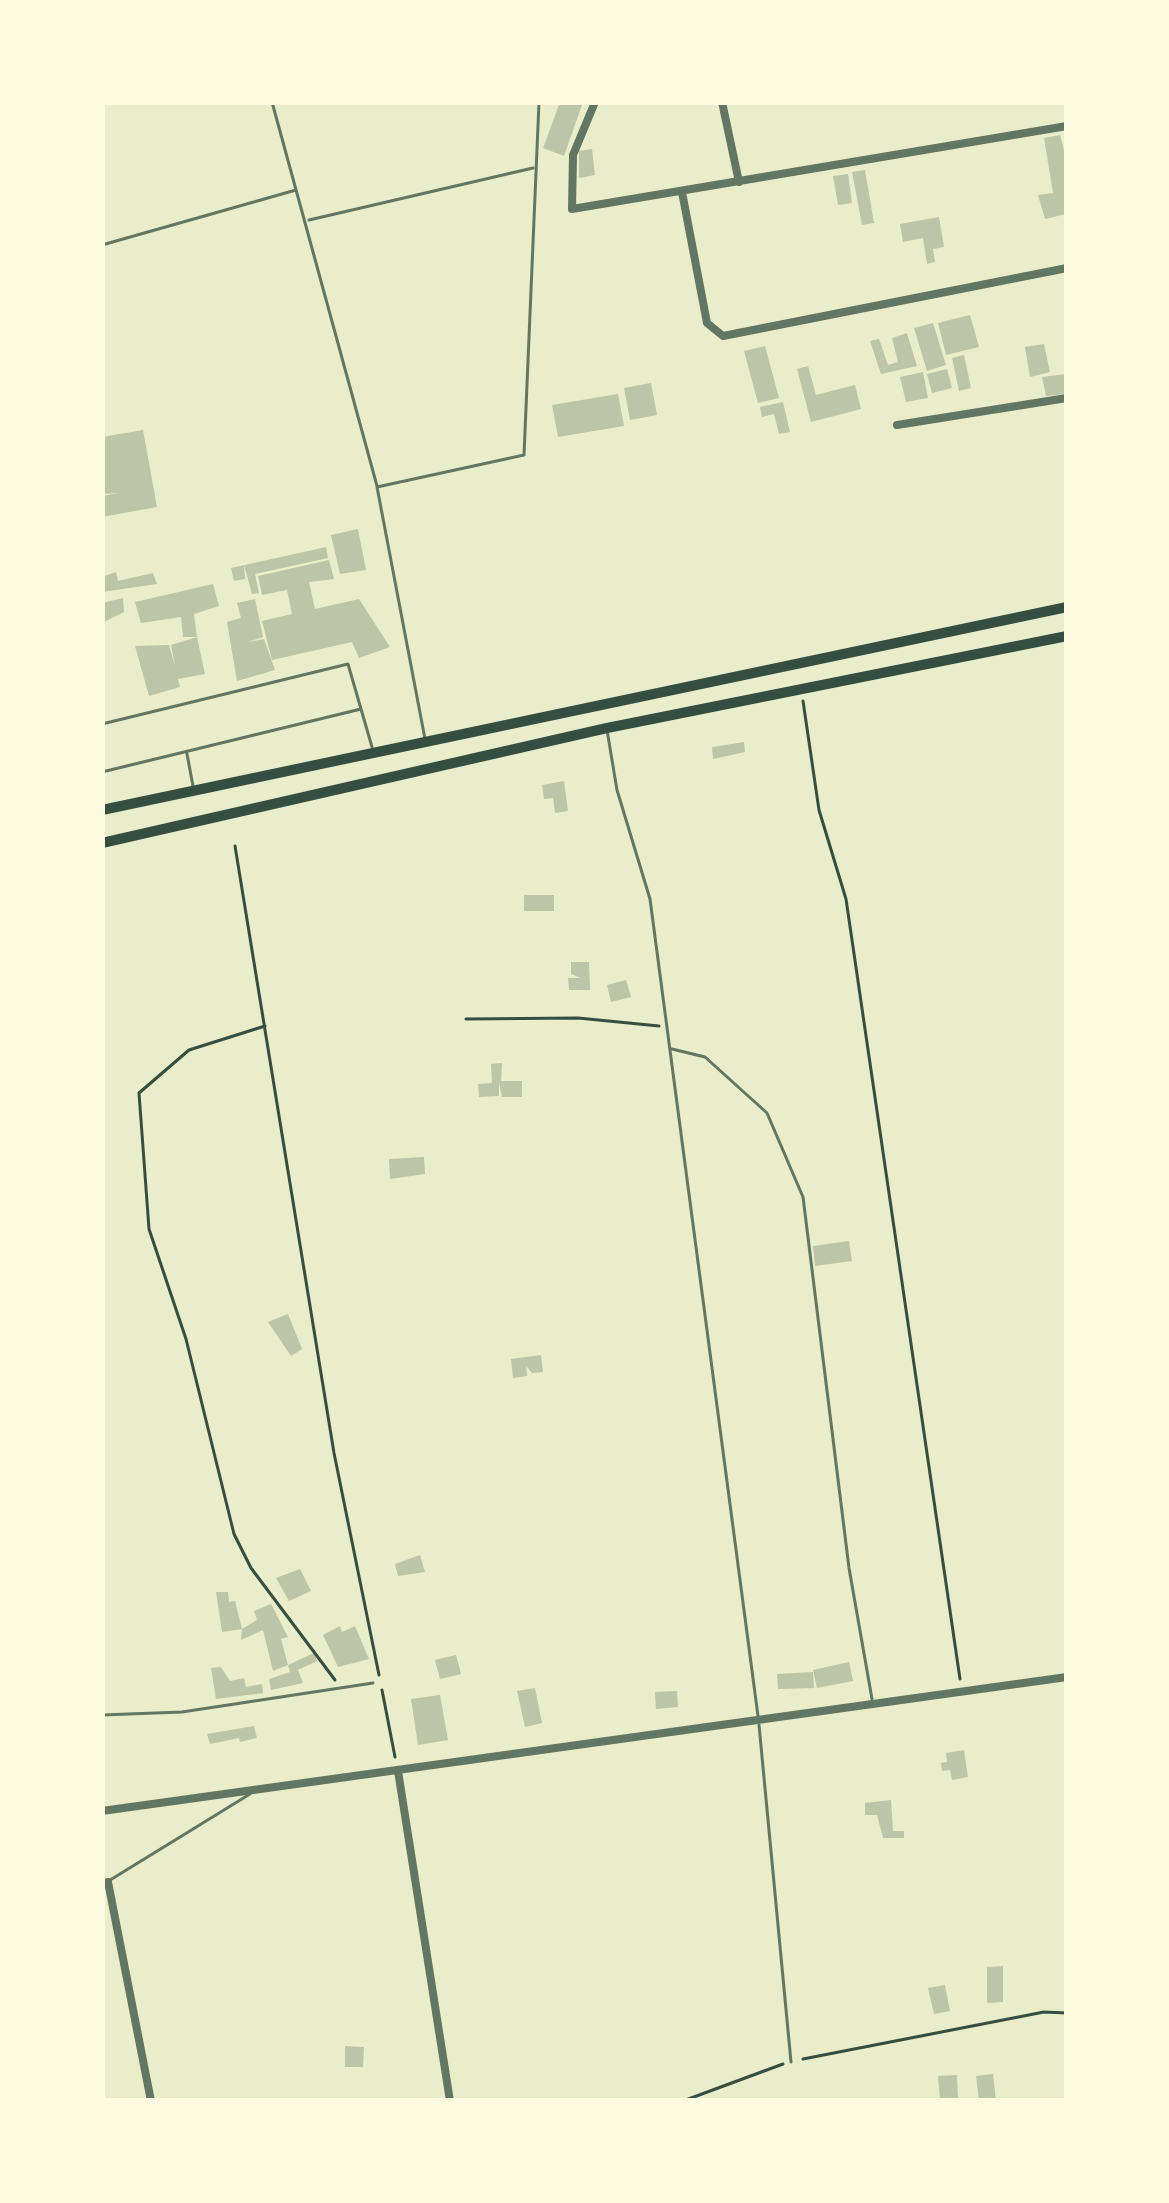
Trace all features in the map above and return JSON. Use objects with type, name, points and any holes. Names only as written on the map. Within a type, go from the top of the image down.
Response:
[{"type":"main road","points":[[102,810],[1067,608]]},
{"type":"main road","points":[[102,843],[607,728],[1067,637]]},
{"type":"street","points":[[596,102],[573,155],[572,208],[1067,126]]},
{"type":"street","points":[[722,102],[739,182]]},
{"type":"street","points":[[682,192],[707,323],[723,336],[1067,268]]},
{"type":"street","points":[[897,425],[1067,398]]},
{"type":"street","points":[[102,1811],[874,1707],[1067,1676]]},
{"type":"street","points":[[398,1771],[450,2101]]},
{"type":"street","points":[[105,1884],[151,2101]]},
{"type":"lane","points":[[272,102],[377,487],[426,744]]},
{"type":"lane","points":[[377,487],[524,455],[539,102]]},
{"type":"lane","points":[[307,221],[536,167]]},
{"type":"lane","points":[[102,244],[298,190]]},
{"type":"lane","points":[[102,724],[348,664],[374,755]]},
{"type":"lane","points":[[102,772],[361,709]]},
{"type":"lane","points":[[607,728],[617,790],[650,898],[758,1722],[790,2062]]},
{"type":"lane","points":[[187,753],[194,790]]},
{"type":"lane","points":[[669,1049],[705,1057],[767,1113],[803,1197],[849,1568],[874,1707]]},
{"type":"lane","points":[[102,1715],[182,1712],[373,1683]]},
{"type":"lane","points":[[105,1884],[256,1790]]},
{"type":"path","points":[[802,687],[802,727],[819,810],[846,898],[962,1694]]},
{"type":"path","points":[[236,846],[334,1453],[398,1771]]},
{"type":"path","points":[[466,1019],[578,1018],[666,1027]]},
{"type":"path","points":[[266,1025],[189,1051],[139,1093],[149,1228],[186,1339],[234,1534],[251,1568],[315,1646],[340,1688]]},
{"type":"path","points":[[373,1683],[380,1682]]},
{"type":"path","points":[[683,2101],[790,2062],[1044,2012],[1067,2013]]},
{"type":"building","points":[[560,102],[583,102],[564,156],[543,148]]},
{"type":"building","points":[[1060,135],[1067,162],[1066,214],[1045,219],[1038,195],[1053,193],[1044,138]]},
{"type":"building","points":[[592,149],[595,175],[579,178],[579,151]]},
{"type":"building","points":[[865,170],[874,223],[862,225],[852,172]]},
{"type":"building","points":[[848,174],[852,203],[838,205],[833,176]]},
{"type":"building","points":[[939,217],[944,247],[933,249],[935,262],[927,264],[923,238],[903,242],[900,224]]},
{"type":"building","points":[[970,315],[979,347],[946,355],[938,323]]},
{"type":"building","points":[[933,323],[946,365],[927,371],[914,328]]},
{"type":"building","points":[[907,333],[917,366],[881,374],[870,341],[879,339],[888,365],[898,362],[892,338]]},
{"type":"building","points":[[1044,344],[1050,372],[1030,377],[1025,347]]},
{"type":"building","points":[[765,346],[779,398],[758,403],[744,351]]},
{"type":"building","points":[[964,355],[971,388],[959,391],[952,358]]},
{"type":"building","points":[[808,366],[816,395],[855,385],[861,409],[811,422],[797,369]]},
{"type":"building","points":[[947,369],[952,388],[932,393],[927,374]]},
{"type":"building","points":[[923,372],[928,398],[906,402],[900,377]]},
{"type":"building","points":[[1067,374],[1067,394],[1046,396],[1042,377]]},
{"type":"building","points":[[651,383],[657,415],[630,420],[624,388]]},
{"type":"building","points":[[618,394],[624,426],[558,437],[552,405]]},
{"type":"building","points":[[783,402],[790,432],[779,434],[774,414],[762,417],[760,407]]},
{"type":"building","points":[[143,430],[157,507],[102,517],[102,496],[118,493],[102,494],[102,437]]},
{"type":"building","points":[[358,529],[366,570],[340,574],[331,535]]},
{"type":"building","points":[[326,547],[328,558],[255,574],[259,593],[252,594],[244,565]]},
{"type":"building","points":[[329,560],[334,579],[309,582],[315,609],[359,599],[390,647],[359,658],[352,642],[272,660],[262,621],[292,614],[287,590],[262,595],[258,576]]},
{"type":"building","points":[[244,565],[245,579],[234,581],[231,568]]},
{"type":"building","points":[[116,572],[118,581],[153,573],[157,584],[102,592],[102,577]]},
{"type":"building","points":[[213,584],[219,606],[194,614],[197,637],[183,637],[181,617],[141,623],[135,602]]},
{"type":"building","points":[[123,598],[124,612],[102,623],[102,603]]},
{"type":"building","points":[[255,599],[263,637],[248,642],[264,639],[275,670],[237,681],[227,622],[241,618],[237,603]]},
{"type":"building","points":[[197,637],[205,674],[178,679],[180,687],[149,696],[135,646],[169,645],[175,666],[171,645]]},
{"type":"building","points":[[744,742],[745,752],[713,759],[712,747]]},
{"type":"building","points":[[564,781],[568,811],[555,813],[553,798],[544,799],[542,785]]},
{"type":"building","points":[[524,895],[554,895],[554,911],[524,911]]},
{"type":"building","points":[[571,962],[589,962],[590,990],[569,990],[568,978],[581,978],[571,974]]},
{"type":"building","points":[[626,980],[631,997],[611,1002],[607,985]]},
{"type":"building","points":[[502,1063],[501,1081],[522,1081],[522,1097],[502,1097],[499,1083],[499,1096],[479,1097],[478,1084],[492,1083],[491,1064]]},
{"type":"building","points":[[424,1157],[425,1174],[390,1179],[389,1159]]},
{"type":"building","points":[[849,1241],[852,1261],[815,1266],[813,1246]]},
{"type":"building","points":[[288,1314],[302,1349],[291,1356],[268,1322]]},
{"type":"building","points":[[541,1355],[543,1372],[532,1373],[526,1366],[527,1376],[513,1378],[511,1359]]},
{"type":"building","points":[[420,1555],[425,1572],[398,1576],[395,1564]]},
{"type":"building","points":[[300,1569],[311,1591],[289,1601],[276,1578]]},
{"type":"building","points":[[216,1592],[228,1592],[229,1602],[235,1601],[242,1629],[222,1632]]},
{"type":"building","points":[[271,1604],[288,1637],[281,1639],[288,1665],[273,1671],[263,1630],[241,1640],[242,1629],[257,1620],[254,1611]]},
{"type":"building","points":[[340,1626],[342,1632],[355,1626],[369,1659],[338,1667],[323,1635]]},
{"type":"building","points":[[314,1653],[317,1661],[298,1670],[303,1683],[271,1690],[269,1679],[290,1672],[288,1665]]},
{"type":"building","points":[[456,1655],[461,1674],[440,1679],[435,1660]]},
{"type":"building","points":[[849,1662],[853,1681],[817,1688],[813,1670]]},
{"type":"building","points":[[221,1667],[230,1681],[244,1678],[246,1687],[262,1684],[263,1693],[216,1699],[211,1668]]},
{"type":"building","points":[[813,1672],[814,1688],[778,1689],[777,1674]]},
{"type":"building","points":[[535,1688],[542,1723],[525,1727],[517,1691]]},
{"type":"building","points":[[677,1691],[678,1707],[656,1709],[655,1692]]},
{"type":"building","points":[[440,1695],[448,1740],[418,1745],[411,1699]]},
{"type":"building","points":[[254,1726],[257,1738],[240,1742],[239,1738],[210,1744],[207,1734]]},
{"type":"building","points":[[964,1750],[968,1777],[952,1780],[950,1770],[942,1771],[941,1763],[947,1762],[946,1753]]},
{"type":"building","points":[[891,1800],[893,1831],[904,1831],[904,1838],[883,1838],[877,1815],[865,1815],[865,1803]]},
{"type":"building","points":[[1003,1966],[1003,2002],[987,2003],[987,1967]]},
{"type":"building","points":[[945,1985],[950,2011],[934,2014],[928,1988]]},
{"type":"building","points":[[345,2046],[364,2047],[363,2067],[345,2067]]},
{"type":"building","points":[[993,2074],[996,2101],[979,2101],[976,2076]]},
{"type":"building","points":[[957,2075],[958,2101],[940,2099],[938,2076]]}]
